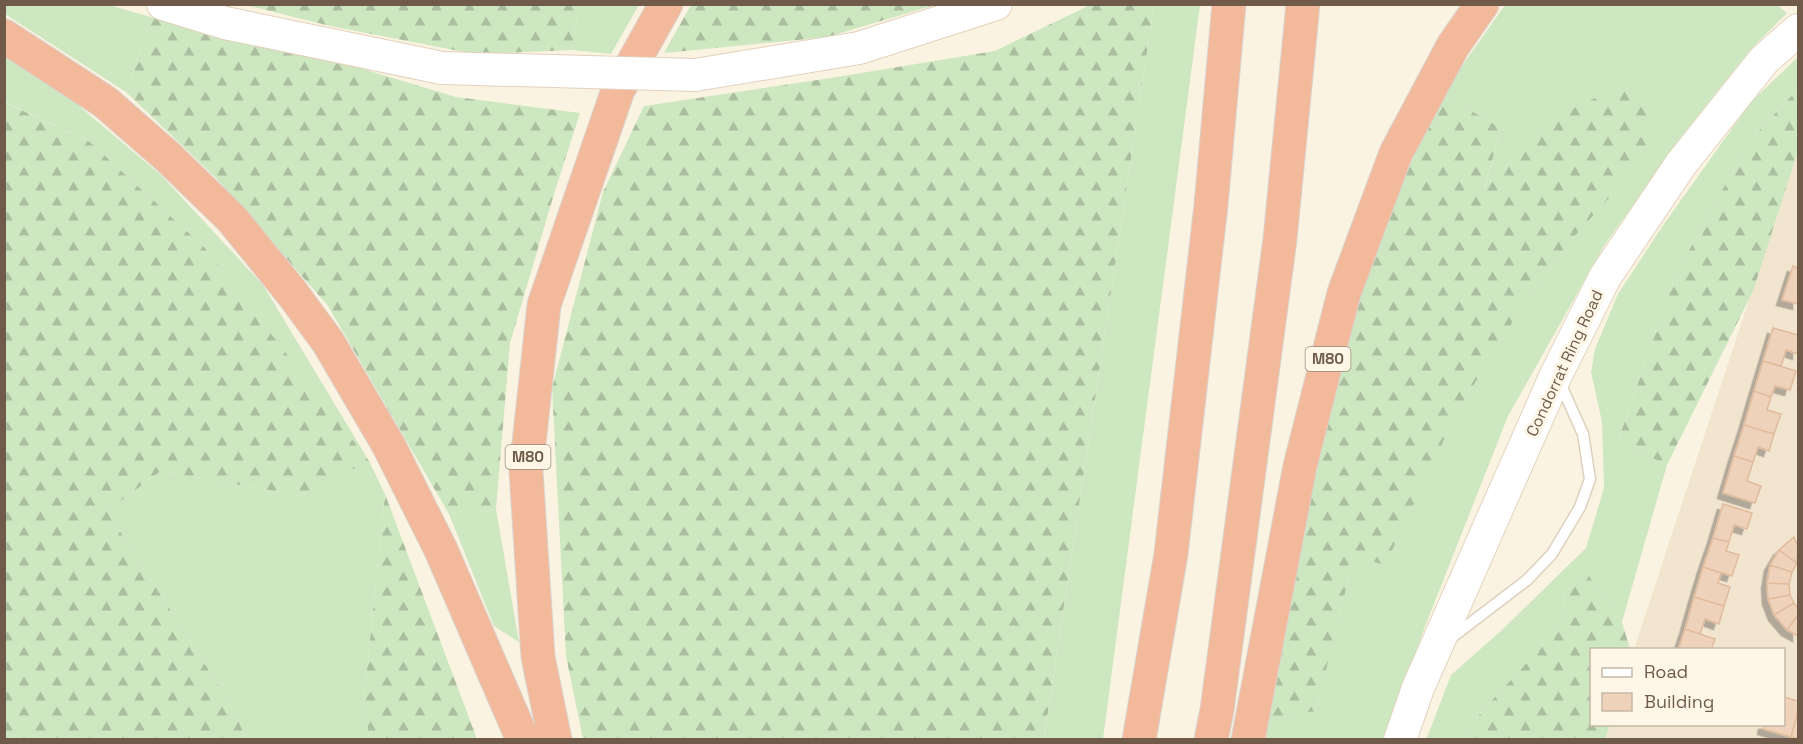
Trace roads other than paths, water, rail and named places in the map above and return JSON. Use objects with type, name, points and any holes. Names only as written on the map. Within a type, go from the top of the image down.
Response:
[{"type":"highway","name":"M80","points":[[555,740],[538,657],[526,471],[544,304],[618,90],[666,4]]},
{"type":"highway","points":[[1139,740],[1171,554],[1211,205],[1229,4]]},
{"type":"highway","points":[[1211,740],[1280,239],[1303,4]]},
{"type":"highway","name":"M80","points":[[1248,740],[1300,466],[1344,293],[1396,153],[1453,46],[1482,4]]},
{"type":"highway","points":[[4,36],[105,102],[168,157],[232,219],[292,293],[328,342],[389,446],[441,550],[523,740]]},
{"type":"main road","points":[[163,4],[225,23],[442,68],[695,75],[859,48],[996,4]]},
{"type":"main road","name":"Condorrat Ring Road","points":[[1400,740],[1418,688],[1556,375],[1605,277],[1681,164],[1764,60],[1798,30]]},
{"type":"lane","points":[[1434,652],[1533,573],[1552,554],[1580,507],[1590,479],[1583,434],[1556,375]]}]
